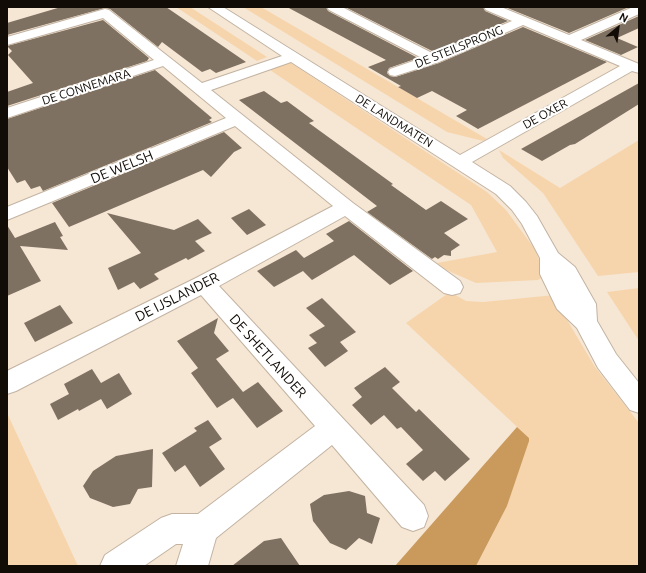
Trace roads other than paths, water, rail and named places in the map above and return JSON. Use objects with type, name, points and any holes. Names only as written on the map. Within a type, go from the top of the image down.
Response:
[{"type":"street","name":"DE LANDMATEN","points":[[214,7],[502,190],[519,206],[530,221],[551,258],[551,274],[565,303],[585,322],[607,361],[639,402]]},
{"type":"street","points":[[333,7],[434,59]]},
{"type":"street","points":[[490,7],[635,67]]},
{"type":"street","points":[[570,40],[639,9]]},
{"type":"street","points":[[7,41],[101,10],[346,207],[452,287]]},
{"type":"street","name":"DE STEILSPRONG","points":[[395,72],[434,59],[522,21]]},
{"type":"street","points":[[200,89],[292,57]]},
{"type":"street","name":"DE CONNEMARA","points":[[7,113],[164,61]]},
{"type":"street","name":"DE OXER","points":[[460,162],[635,67]]},
{"type":"street","name":"DE WELSH","points":[[7,214],[238,119]]},
{"type":"street","name":"DE IJSLANDER","points":[[7,383],[204,284],[346,207]]},
{"type":"street","name":"DE SHETLANDER","points":[[204,284],[332,429],[413,516]]},
{"type":"street","points":[[192,566],[203,529],[332,429]]},
{"type":"street","points":[[116,566],[172,529],[203,529]]}]
